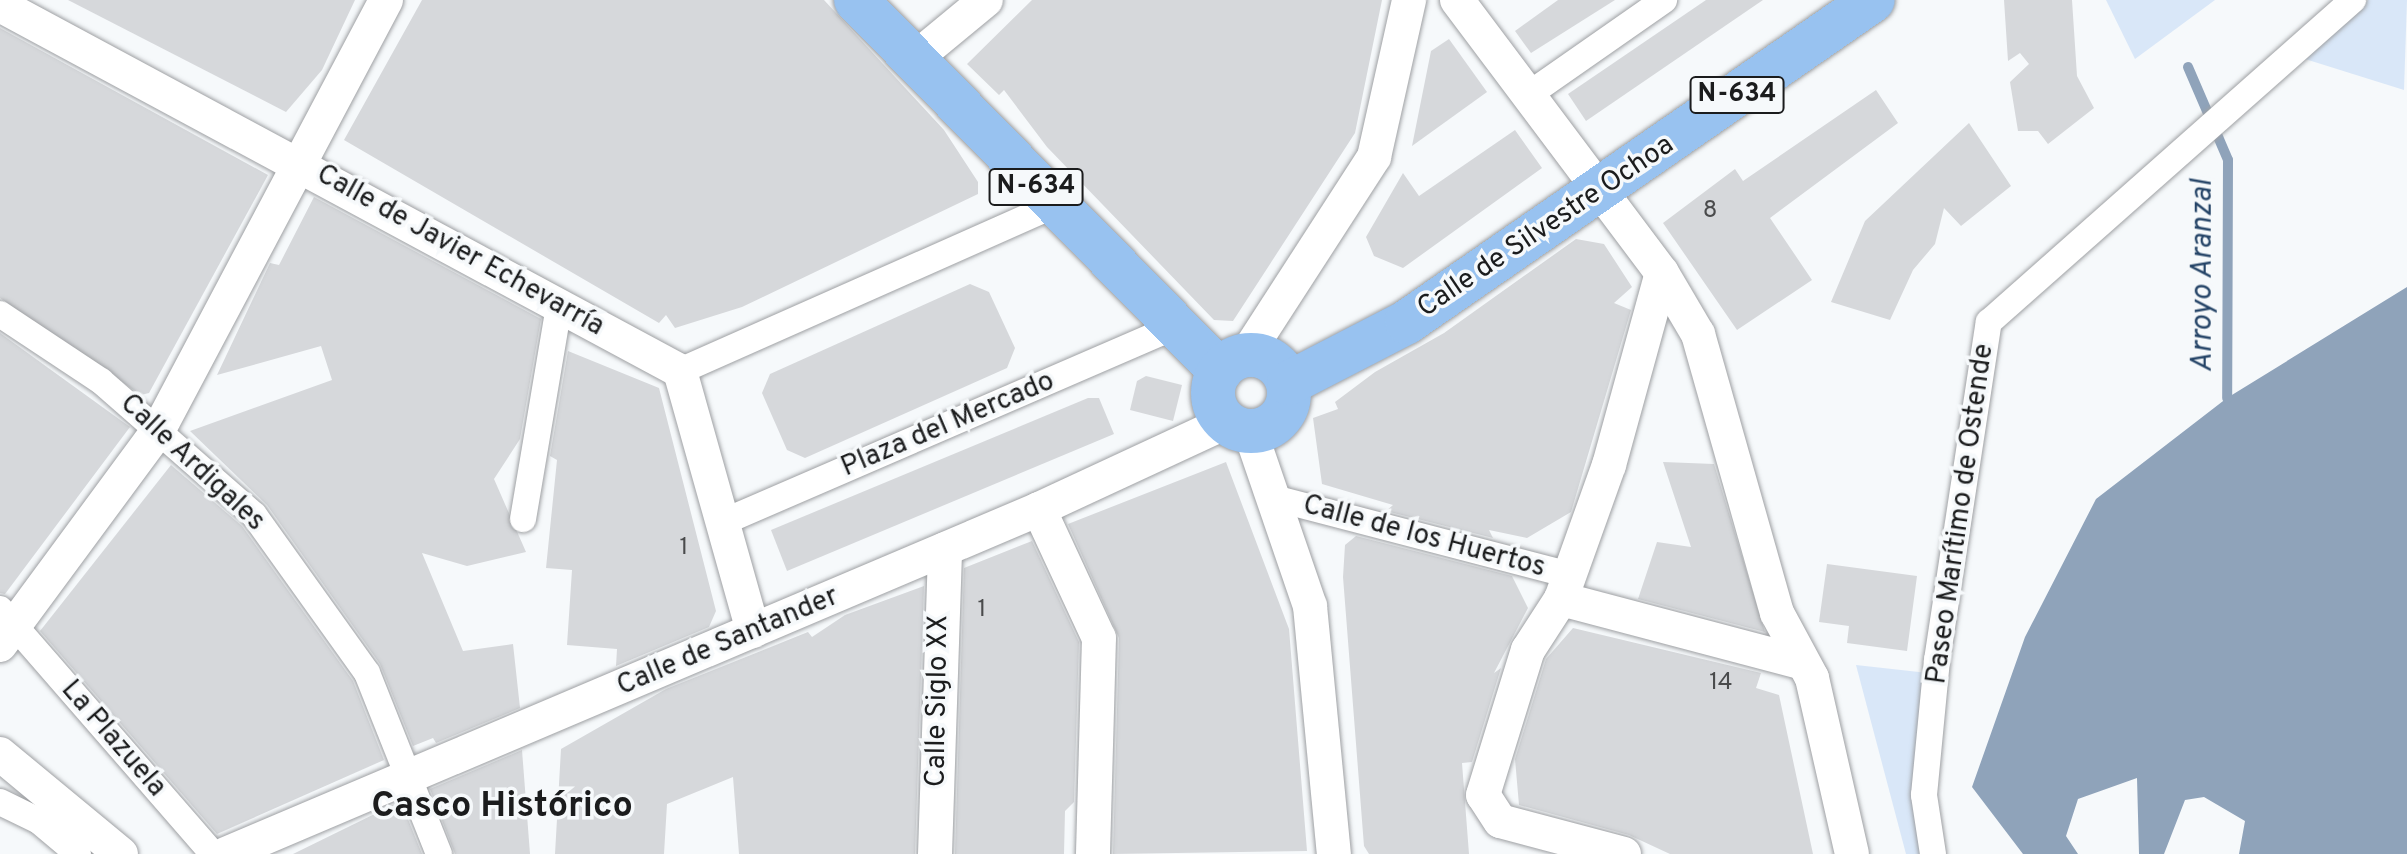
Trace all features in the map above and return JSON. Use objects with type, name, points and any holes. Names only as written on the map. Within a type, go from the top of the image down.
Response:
[{"type":"highway","name":"N-634","points":[[856,0],[918,56],[1053,206],[1174,327],[1233,363],[1268,358],[1289,383]]},
{"type":"highway","name":"Calle de Silvestre Ochoa","points":[[1289,383],[1361,351],[1873,0]]},
{"type":"highway","points":[[1233,363],[1213,392],[1238,427],[1282,417],[1289,383]]},
{"type":"street","points":[[5,626],[159,429],[386,0]]},
{"type":"street","points":[[918,56],[986,0]]},
{"type":"street","points":[[1233,363],[1374,157],[1409,0]]},
{"type":"street","points":[[1457,0],[1662,273],[1698,334],[1796,661],[1812,678],[1852,854]]},
{"type":"street","points":[[1528,95],[1664,0]]},
{"type":"street","name":"Paseo Marítimo de Ostende","points":[[1933,854],[1924,795],[1937,660],[1989,322],[2353,0]]},
{"type":"street","name":"Calle de Javier Echevarría","points":[[0,5],[299,161],[680,371]]},
{"type":"street","points":[[753,631],[680,371],[1053,206]]},
{"type":"street","points":[[1624,854],[1500,821],[1484,805],[1528,650],[1565,587],[1662,273]]},
{"type":"street","points":[[523,519],[559,306]]},
{"type":"street","name":"Calle Ardigales","points":[[0,314],[159,429],[254,515],[310,584],[367,673],[439,854]]},
{"type":"street","name":"Plaza del Mercado","points":[[721,523],[1174,327]]},
{"type":"street","points":[[1238,427],[1278,499],[1310,606],[1334,854]]},
{"type":"street","name":"Calle de Santander","points":[[226,854],[1238,427]]},
{"type":"street","name":"Calle de los Huertos","points":[[1278,499],[1796,661]]},
{"type":"street","points":[[1039,509],[1099,638],[1093,854]]},
{"type":"street","name":"Calle Siglo XX","points":[[935,854],[945,549]]},
{"type":"street","name":"La Plazuela","points":[[5,626],[213,854]]},
{"type":"street","points":[[0,754],[121,854]]},
{"type":"street","points":[[0,802],[39,821],[78,854]]},
{"type":"shaded area","points":[[2106,0],[2215,0],[2135,59]]},
{"type":"shaded area","points":[[2368,0],[2407,0],[2404,90],[2305,59]]},
{"type":"shaded area","points":[[2407,287],[2407,854],[2239,854],[2245,821],[2204,797],[2185,800],[2164,854],[2139,854],[2137,778],[2078,799],[2066,836],[2078,854],[2023,854],[1972,787],[2025,637],[2096,499],[2227,398]]},
{"type":"shaded area","points":[[1856,665],[1928,673],[1932,854],[1906,854]]},
{"type":"building","points":[[68,0],[355,0],[322,70],[286,112]]},
{"type":"building","points":[[422,0],[824,0],[944,130],[978,182],[978,194],[742,307],[675,328],[666,315],[659,323],[344,140]]},
{"type":"building","points":[[1032,0],[1382,0],[1355,133],[1233,321],[1214,320],[1047,147],[1004,90],[999,95],[967,64]]},
{"type":"building","points":[[1558,0],[1615,0],[1531,53],[1515,31]]},
{"type":"building","points":[[1706,0],[1763,0],[1586,121],[1568,94]]},
{"type":"building","points":[[2004,0],[2072,0],[2077,76],[2094,108],[2048,144],[2038,131],[2018,131],[2010,82],[2029,64],[2020,53],[2008,61]]},
{"type":"building","points":[[0,28],[268,175],[149,393],[141,395],[0,298]]},
{"type":"building","points":[[1449,39],[1487,92],[1412,146],[1431,51]]},
{"type":"building","points":[[1876,90],[1898,123],[1770,218],[1812,280],[1737,330],[1663,223],[1735,169],[1743,181]]},
{"type":"building","points":[[1969,123],[2011,186],[1961,226],[1944,208],[1935,244],[1913,270],[1890,320],[1831,302],[1865,221]]},
{"type":"building","points":[[1515,130],[1542,168],[1403,268],[1374,256],[1366,237],[1403,173],[1419,196]]},
{"type":"building","points":[[314,197],[541,319],[520,439],[494,479],[526,552],[467,566],[422,553],[463,651],[513,644],[520,708],[436,743],[433,738],[413,746],[380,664],[267,505],[190,431],[332,380],[321,346],[217,375],[270,263],[279,265]]},
{"type":"building","points":[[1576,239],[1604,244],[1632,287],[1614,303],[1631,310],[1571,512],[1527,538],[1489,530],[1493,538],[1386,511],[1393,505],[1322,484],[1313,418],[1338,409],[1335,402],[1375,372],[1444,333]]},
{"type":"building","points":[[970,284],[989,292],[1015,348],[1007,368],[805,458],[787,450],[762,393],[770,374]]},
{"type":"building","points":[[0,333],[130,427],[5,594],[0,593]]},
{"type":"building","points":[[568,351],[659,388],[716,611],[709,627],[616,666],[617,649],[567,645],[572,570],[546,568],[557,460],[550,456]]},
{"type":"building","points":[[1146,376],[1182,385],[1173,421],[1130,410],[1137,381]]},
{"type":"building","points":[[1088,398],[1099,398],[1114,434],[787,571],[771,530]]},
{"type":"building","points":[[1226,462],[1289,629],[1307,851],[1113,854],[1119,638],[1068,524]]},
{"type":"building","points":[[1663,462],[1714,464],[1765,632],[1638,599],[1657,542],[1691,547]]},
{"type":"building","points":[[171,465],[242,526],[353,681],[384,760],[217,834],[40,631]]},
{"type":"building","points":[[1356,536],[1512,576],[1528,608],[1494,673],[1501,668],[1472,762],[1462,763],[1469,854],[1369,854],[1364,846],[1343,577],[1345,545]]},
{"type":"building","points":[[1032,541],[1079,642],[1074,802],[1065,811],[1064,854],[955,854],[964,568]]},
{"type":"building","points":[[1827,564],[1917,576],[1907,651],[1847,643],[1849,626],[1819,622]]},
{"type":"building","points":[[924,586],[915,854],[739,854],[733,777],[667,804],[664,854],[555,854],[561,749],[666,689],[808,632],[812,637],[845,615]]},
{"type":"building","points":[[1573,628],[1761,673],[1756,688],[1779,695],[1813,854],[1670,854],[1629,835],[1519,805],[1515,759],[1546,659]]},
{"type":"building","points":[[522,750],[530,854],[455,854],[430,789]]},
{"type":"building","points":[[399,802],[422,854],[293,854]]},
{"type":"waterway","name":"Arroyo Aranzal","points":[[2188,67],[2228,160],[2227,398]]},
{"type":"district","name":"Casco Histórico","points":[[502,808]]}]
